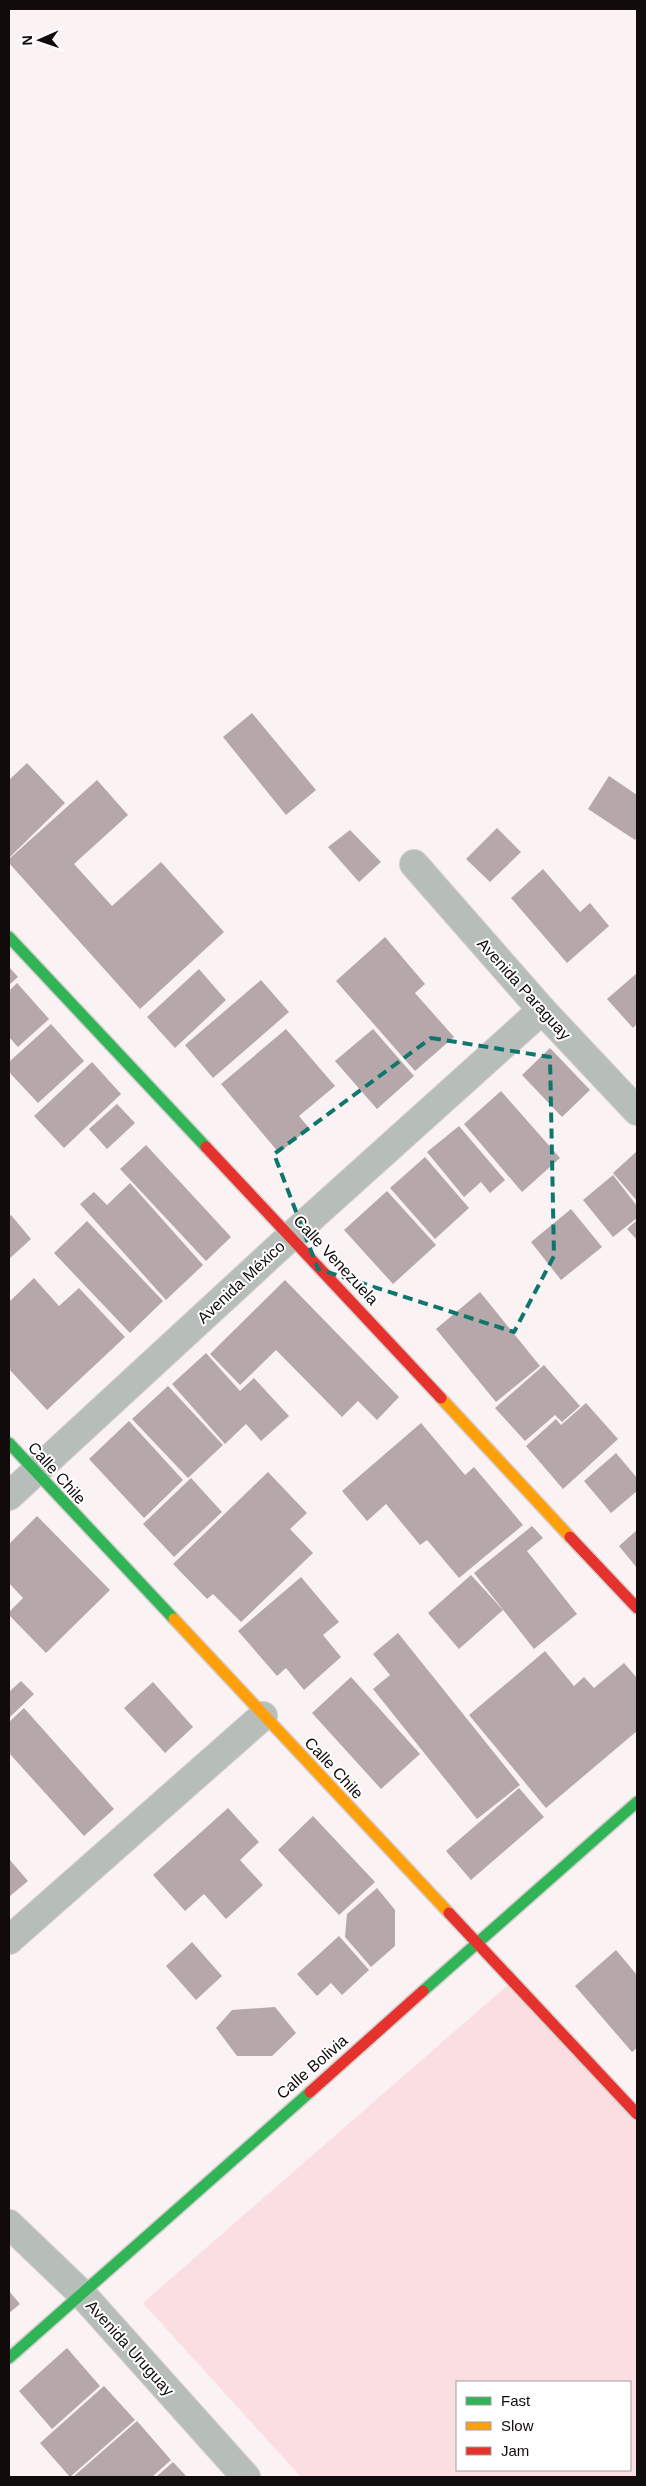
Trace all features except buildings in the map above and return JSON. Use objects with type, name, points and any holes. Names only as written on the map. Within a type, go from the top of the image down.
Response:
[{"type":"street","name":"Avenida Paraguay","points":[[414,864],[542,1010],[637,1111]]},
{"type":"street","name":"Calle Venezuela","points":[[9,937],[291,1236],[637,1608]]},
{"type":"street","name":"Avenida México","points":[[9,1496],[291,1236],[542,1010]]},
{"type":"street","name":"Calle Chile","points":[[9,1443],[34,1473],[637,2114]]},
{"type":"street","points":[[9,1940],[263,1716]]},
{"type":"street","name":"Calle Bolivia","points":[[9,2358],[637,1802]]},
{"type":"street","name":"Avenida Uruguay","points":[[9,2224],[81,2294],[246,2477]]},
{"type":"highlighted area","points":[[431,1038],[550,1057],[554,1256],[514,1332],[318,1269],[274,1154]]},
{"type":"shaded area","points":[[509,1984],[637,2124],[637,2477],[301,2477],[143,2303]]},
{"type":"traffic: fast","points":[[9,937],[206,1147]]},
{"type":"traffic: fast","points":[[9,1443],[174,1619]]},
{"type":"traffic: fast","points":[[423,1991],[637,1802]]},
{"type":"traffic: fast","points":[[9,2358],[310,2092]]},
{"type":"traffic: slow","points":[[441,1398],[570,1537]]},
{"type":"traffic: slow","points":[[174,1619],[449,1913]]},
{"type":"traffic: jam","points":[[206,1147],[441,1398]]},
{"type":"traffic: jam","points":[[570,1537],[637,1608]]},
{"type":"traffic: jam","points":[[449,1913],[637,2114]]},
{"type":"traffic: jam","points":[[310,2092],[423,1991]]}]
